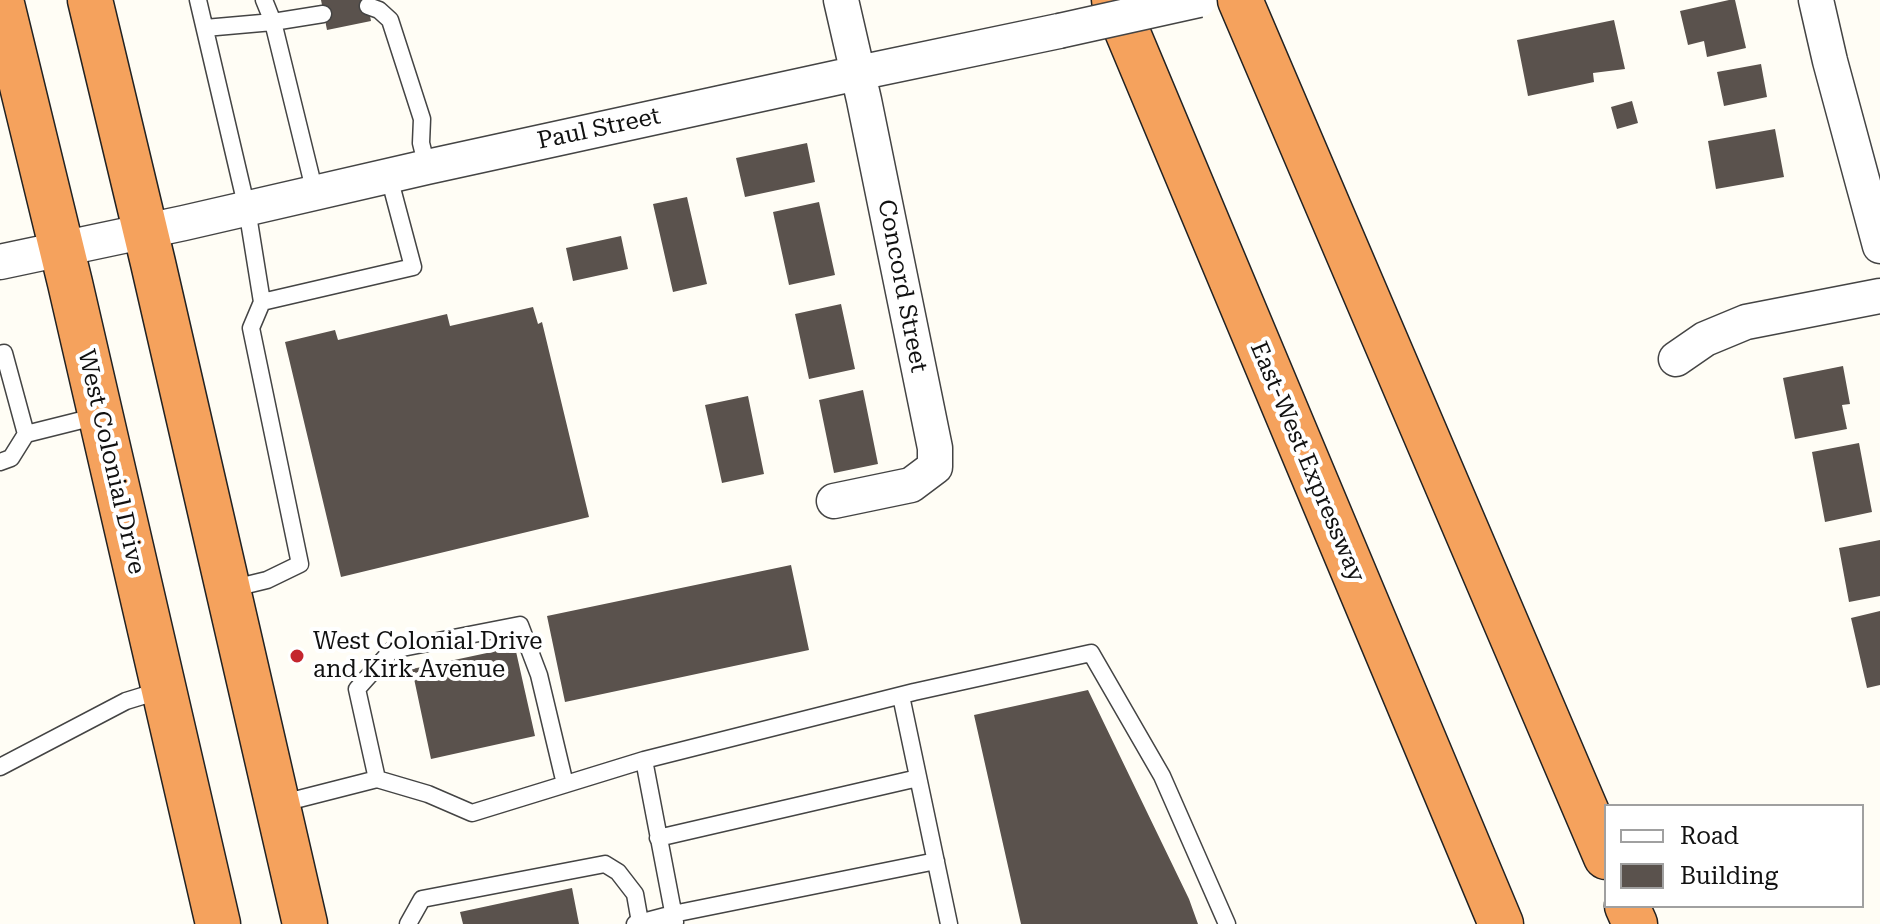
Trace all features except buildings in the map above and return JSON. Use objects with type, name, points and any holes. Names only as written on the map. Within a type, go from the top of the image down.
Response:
[{"type":"highway","points":[[90,0],[305,924]]},
{"type":"highway","name":"East-West Expressway","points":[[1114,0],[1501,924]]},
{"type":"highway","points":[[1240,0],[1604,852]]},
{"type":"highway","name":"West Colonial Drive","points":[[2,9],[15,82],[61,249],[218,924]]},
{"type":"street","name":"Concord Street","points":[[834,501],[911,485],[935,467],[935,448],[841,0]]},
{"type":"street","name":"Paul Street","points":[[0,262],[1199,0]]},
{"type":"street","points":[[1816,0],[1880,246]]},
{"type":"street","points":[[1676,359],[1705,339],[1746,322],[1880,296]]},
{"type":"lane","points":[[198,0],[247,209],[262,302],[251,328],[300,564],[267,580],[228,590]]},
{"type":"lane","points":[[264,0],[273,22],[315,193]]},
{"type":"lane","points":[[368,6],[379,10],[390,20],[422,119],[421,143],[427,167]]},
{"type":"lane","points":[[205,28],[323,14]]},
{"type":"lane","points":[[262,302],[413,267],[389,177]]},
{"type":"lane","points":[[0,354],[4,353],[26,434]]},
{"type":"lane","points":[[0,462],[11,458],[26,434],[100,415]]},
{"type":"lane","points":[[377,779],[357,689],[392,650],[520,625],[539,675],[565,784]]},
{"type":"lane","points":[[277,804],[377,779],[428,794],[472,813],[644,760],[901,696],[1091,653],[1162,776],[1227,924]]},
{"type":"lane","points":[[0,767],[126,701],[164,689]]},
{"type":"lane","points":[[901,696],[949,924]]},
{"type":"lane","points":[[644,760],[674,919]]},
{"type":"lane","points":[[658,838],[918,778]]},
{"type":"lane","points":[[408,924],[422,899],[605,864],[618,872],[635,894],[638,923],[674,919],[936,861]]},
{"type":"place","name":"West Colonial Drive and Kirk Avenue","points":[[297,656]]}]
